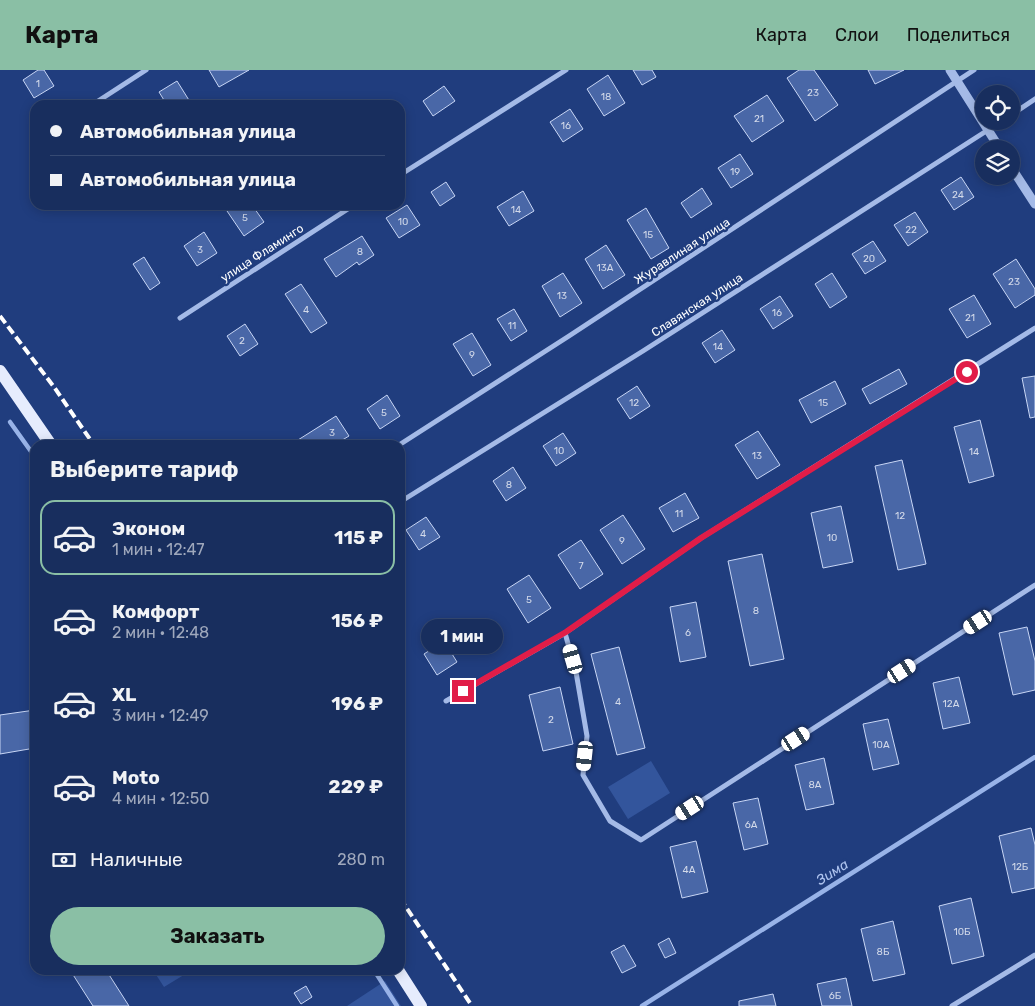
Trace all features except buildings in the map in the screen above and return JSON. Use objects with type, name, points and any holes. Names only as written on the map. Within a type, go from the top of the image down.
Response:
[{"type":"main road","points":[[0,371],[48,440]]},
{"type":"main road","points":[[401,975],[421,1006]]},
{"type":"street","points":[[100,100],[146,70]]},
{"type":"street","points":[[405,172],[566,70]]},
{"type":"street","points":[[950,70],[975,110]]},
{"type":"street","name":"Журавлиная улица","points":[[405,441],[593,320],[974,70]]},
{"type":"street","points":[[1020,109],[1035,100]]},
{"type":"street","points":[[988,130],[994,140]]},
{"type":"street","name":"Славянская улица","points":[[405,499],[643,351],[988,130]]},
{"type":"street","points":[[1020,181],[1035,204]]},
{"type":"street","name":"улица Фламинго","points":[[180,318],[346,210]]},
{"type":"street","points":[[446,701],[566,632],[701,538],[1035,328]]},
{"type":"street","points":[[566,632],[576,672],[587,736],[583,775],[610,821],[640,840],[1035,585]]},
{"type":"street","points":[[952,1006],[1035,955]]},
{"type":"shaded area","points":[[651,761],[670,793],[628,819],[608,787]]},
{"type":"shaded area","points":[[156,975],[184,975],[164,987]]},
{"type":"shaded area","points":[[385,981],[401,1006],[347,1006]]},
{"type":"waterway","points":[[10,422],[30,450]]},
{"type":"waterway","name":"Зима","points":[[642,1006],[1035,757]]},
{"type":"waterway","points":[[377,975],[397,1006]]},
{"type":"railway","points":[[0,316],[54,387],[91,440]]},
{"type":"railway","points":[[405,906],[472,1006]]},
{"type":"route","points":[[463,691],[566,632],[701,538],[967,372]]}]
